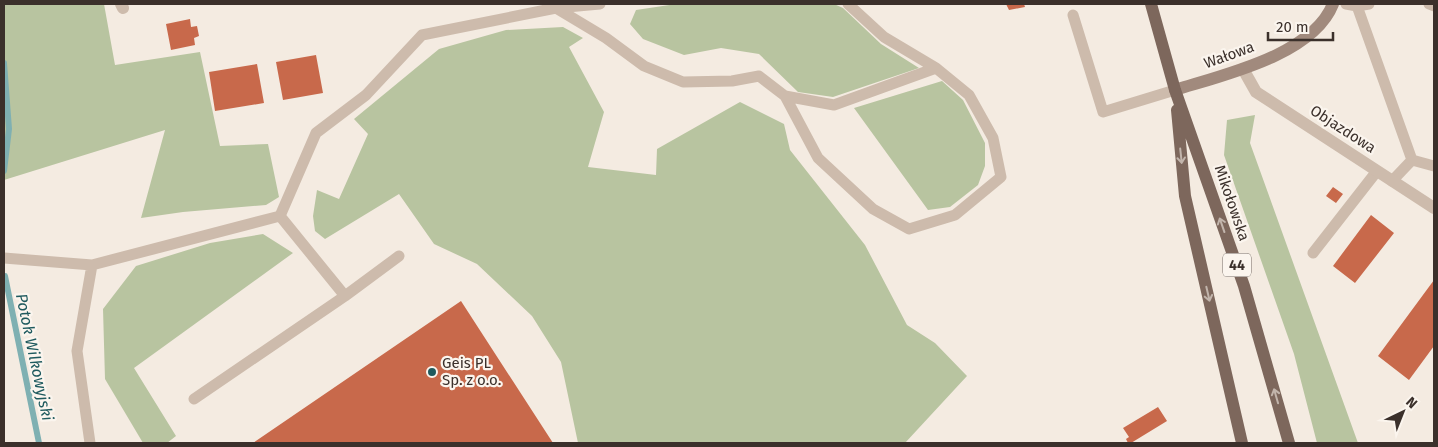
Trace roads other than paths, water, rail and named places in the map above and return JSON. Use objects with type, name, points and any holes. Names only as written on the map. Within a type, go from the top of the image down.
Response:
[{"type":"main road","name":"Mikołowska","points":[[1151,4],[1175,90],[1244,286],[1289,443]]},
{"type":"main road","name":"Mikołowska","points":[[1175,90],[1185,196],[1242,443]]},
{"type":"street","name":"Wałowa","points":[[1175,90],[1243,69],[1288,50],[1314,32],[1329,13],[1333,4]]},
{"type":"street","name":"Objazdowa","points":[[1243,69],[1256,92],[1434,208]]},
{"type":"lane","points":[[280,216],[316,133],[366,95],[422,35],[556,8],[600,4]]},
{"type":"lane","points":[[556,8],[606,38],[644,66],[683,82],[732,81],[759,76],[785,96],[818,158],[873,209],[909,229],[955,215],[1001,177],[993,138],[969,95],[936,68],[884,37],[848,4]]},
{"type":"lane","points":[[1357,4],[1412,160]]},
{"type":"lane","points":[[1429,4],[1434,6]]},
{"type":"lane","points":[[1073,15],[1103,112],[1175,90]]},
{"type":"lane","points":[[785,96],[834,105],[936,68]]},
{"type":"lane","points":[[1412,160],[1434,166]]},
{"type":"lane","points":[[1392,181],[1412,160]]},
{"type":"lane","points":[[1313,253],[1376,171]]},
{"type":"lane","points":[[4,258],[92,265],[280,216]]},
{"type":"lane","points":[[280,216],[345,296]]},
{"type":"lane","points":[[194,399],[345,296],[399,256]]},
{"type":"lane","points":[[90,443],[77,351],[92,265]]},
{"type":"waterway","name":"Potok Wilkowyjski","points":[[4,63],[9,129],[4,171]]},
{"type":"waterway","name":"Potok Wilkowyjski","points":[[5,276],[39,443]]},
{"type":"place","name":"Geis PL Sp. z o.o.","points":[[432,372]]}]
